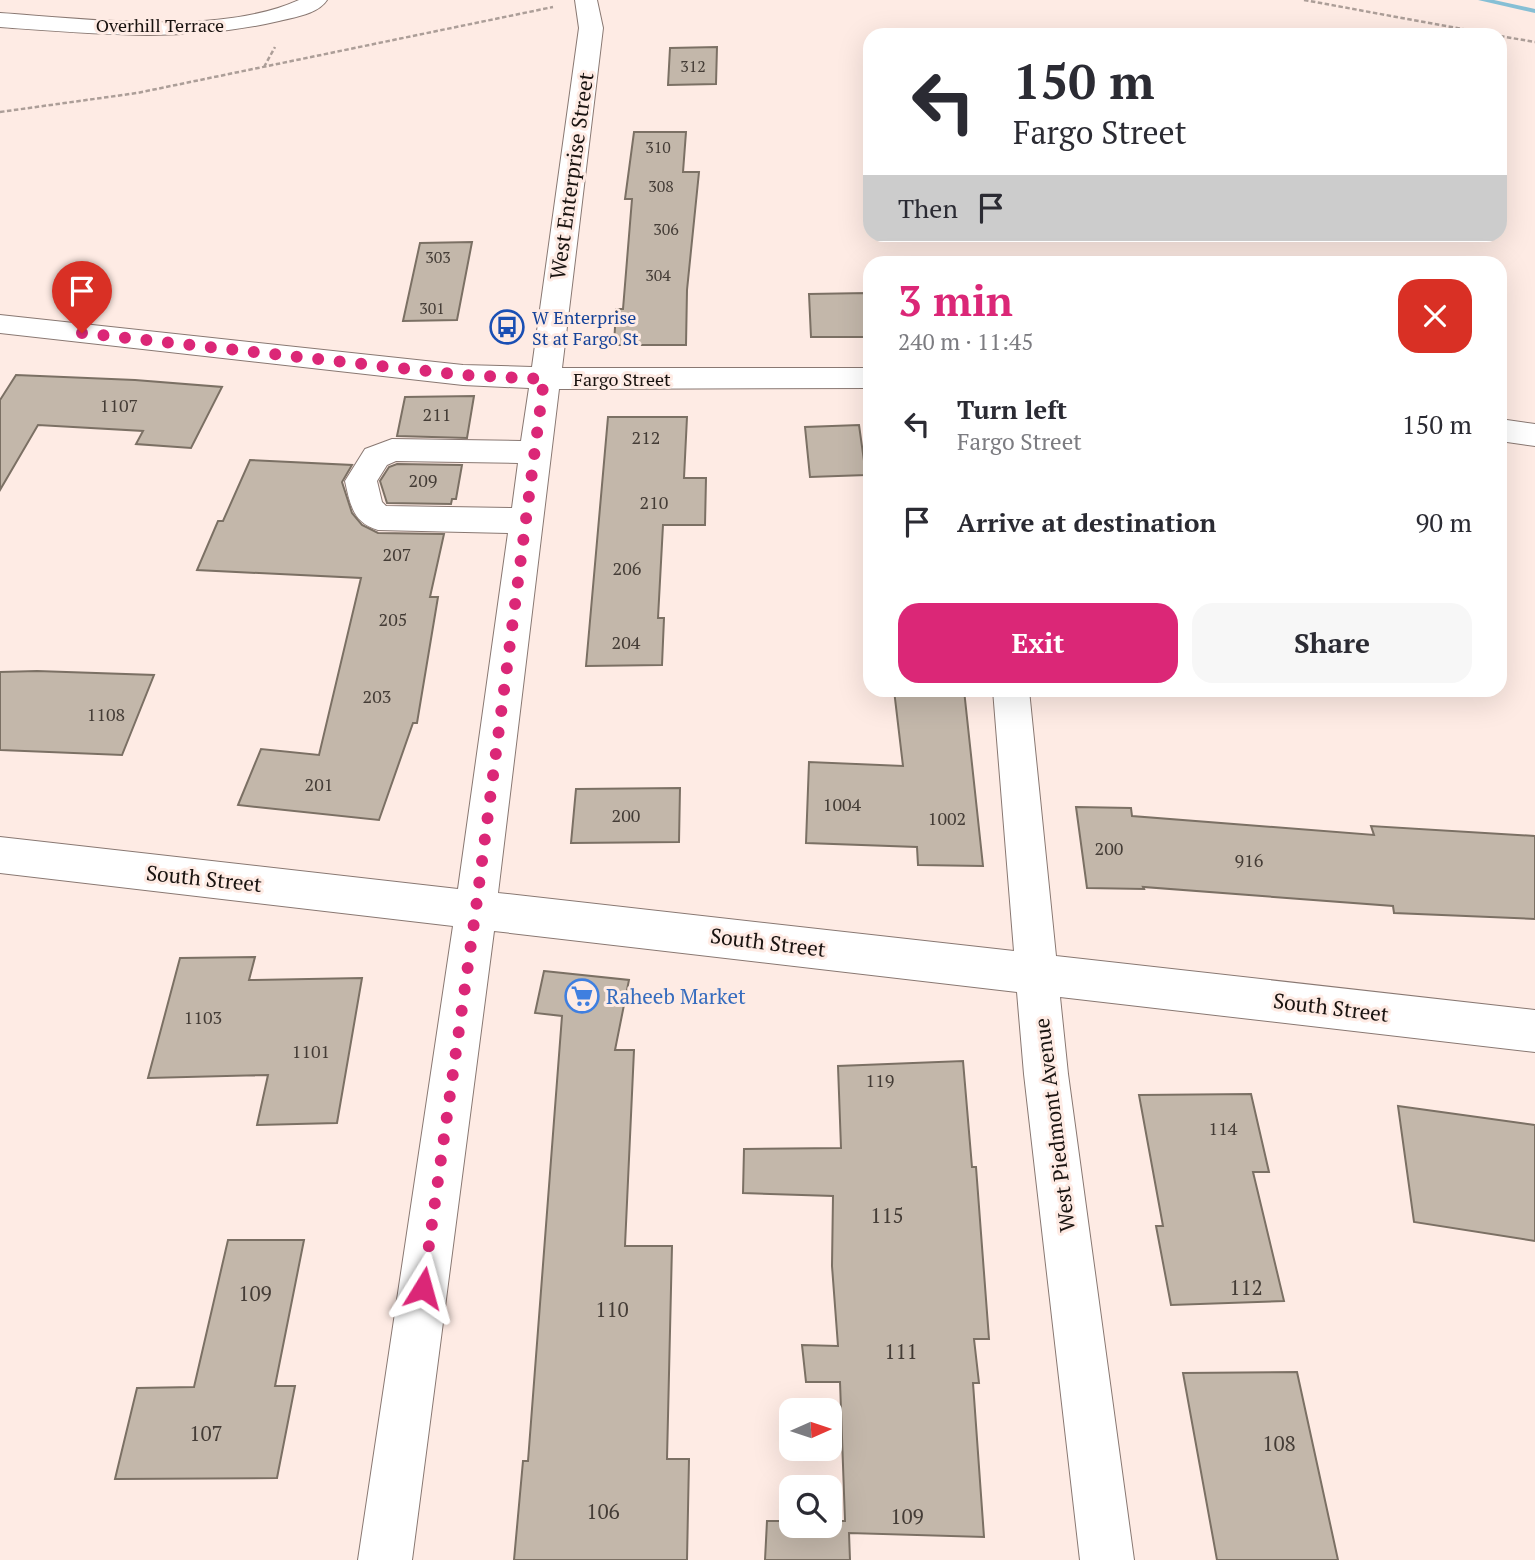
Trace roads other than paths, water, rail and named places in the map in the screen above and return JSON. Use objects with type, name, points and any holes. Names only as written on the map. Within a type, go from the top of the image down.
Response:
[{"type":"street","points":[[8,21],[30,0]]},
{"type":"street","name":"Overhill Terrace","points":[[8,21],[174,29],[230,26],[292,12],[316,0]]},
{"type":"street","name":"West Enterprise Street","points":[[385,1560],[476,908],[591,28],[573,3]]},
{"type":"street","name":"Fargo Street","points":[[0,324],[463,375],[544,379],[863,378]]},
{"type":"street","points":[[1507,431],[1535,435]]},
{"type":"street","points":[[526,522],[378,517],[367,507],[361,481],[376,457],[392,450],[534,452]]},
{"type":"street","name":"West Piedmont Avenue","points":[[1012,697],[1048,1088],[1107,1560]]},
{"type":"street","name":"South Street","points":[[0,855],[1535,1031]]},
{"type":"waterway","points":[[1482,0],[1535,11]]},
{"type":"place","name":"W Enterprise St at Fargo St","points":[[507,327]]},
{"type":"place","name":"Raheeb Market","points":[[582,996]]}]
